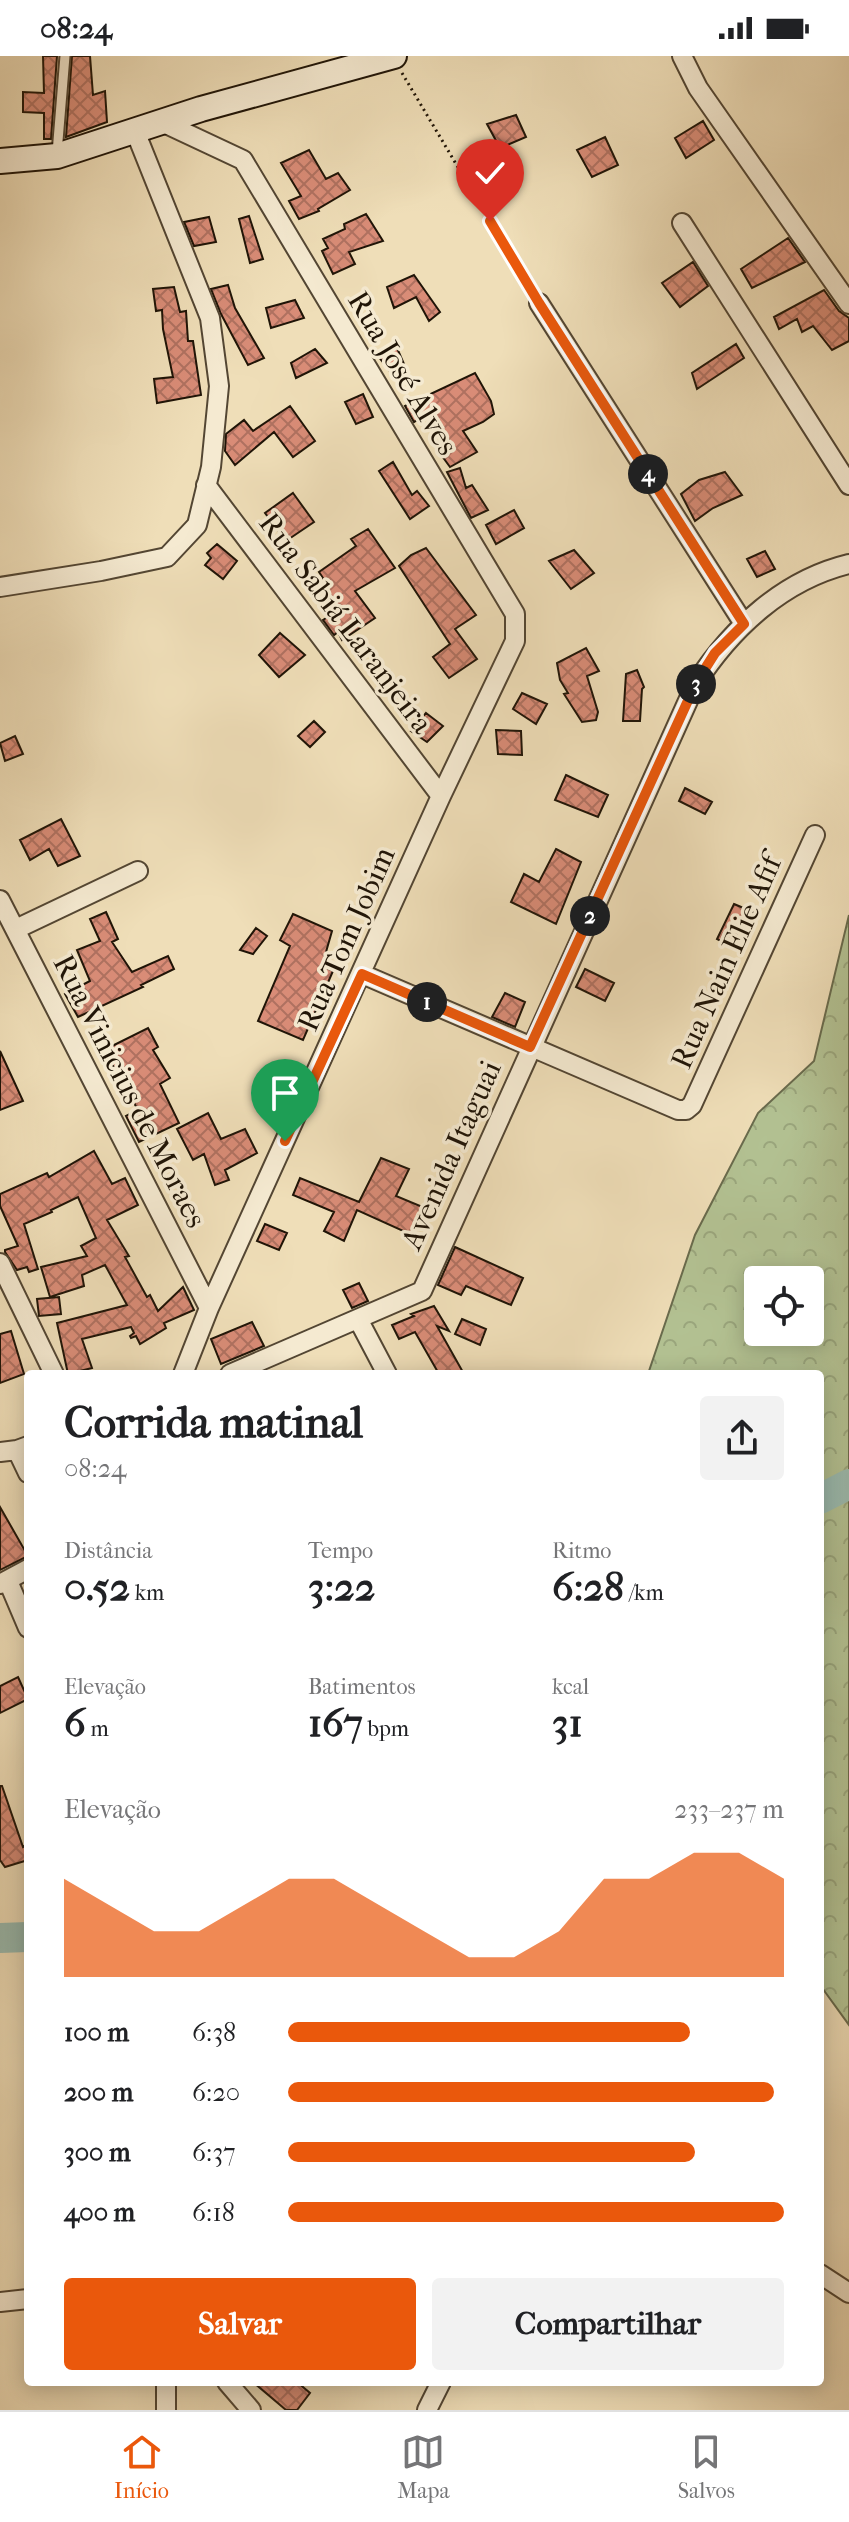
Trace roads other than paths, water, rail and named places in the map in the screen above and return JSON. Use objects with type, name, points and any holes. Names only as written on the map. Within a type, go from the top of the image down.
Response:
[{"type":"street","points":[[0,161],[57,156],[162,122],[393,56]]},
{"type":"street","points":[[682,56],[698,88],[849,304]]},
{"type":"street","name":"Rua José Alves","points":[[162,122],[243,160],[515,614]]},
{"type":"street","points":[[0,587],[167,557],[197,525],[211,467],[219,386],[210,318],[135,131]]},
{"type":"street","points":[[682,223],[849,485]]},
{"type":"street","points":[[539,303],[744,624]]},
{"type":"street","name":"Rua Sabiá Laranjeira","points":[[206,485],[441,796]]},
{"type":"street","name":"Avenida Itaguai","points":[[239,1370],[422,1291],[696,683],[715,653],[777,595],[831,568],[849,564]]},
{"type":"street","name":"Rua Tom Jobim","points":[[185,1370],[209,1308],[441,796],[515,641],[515,614]]},
{"type":"street","name":"Rua Nain Elie Afif","points":[[530,1047],[678,1110],[686,1110],[692,1105],[815,835]]},
{"type":"street","points":[[16,929],[138,871]]},
{"type":"street","name":"Rua Vinicius de Moraes","points":[[0,900],[209,1308]]},
{"type":"street","points":[[362,974],[530,1047]]},
{"type":"street","points":[[0,1263],[52,1370]]},
{"type":"street","points":[[358,1319],[385,1370]]},
{"type":"street","points":[[24,1571],[4,1582],[24,1620]]},
{"type":"street","points":[[824,2277],[849,2293]]},
{"type":"street","points":[[0,2302],[24,2299]]},
{"type":"street","points":[[166,2386],[166,2410]]},
{"type":"street","points":[[230,2386],[251,2410]]},
{"type":"street","points":[[427,2410],[439,2386]]},
{"type":"lane","points":[[57,156],[65,56]]},
{"type":"waterway","points":[[824,1497],[849,1484]]},
{"type":"waterway","points":[[0,1938],[24,1937]]}]
